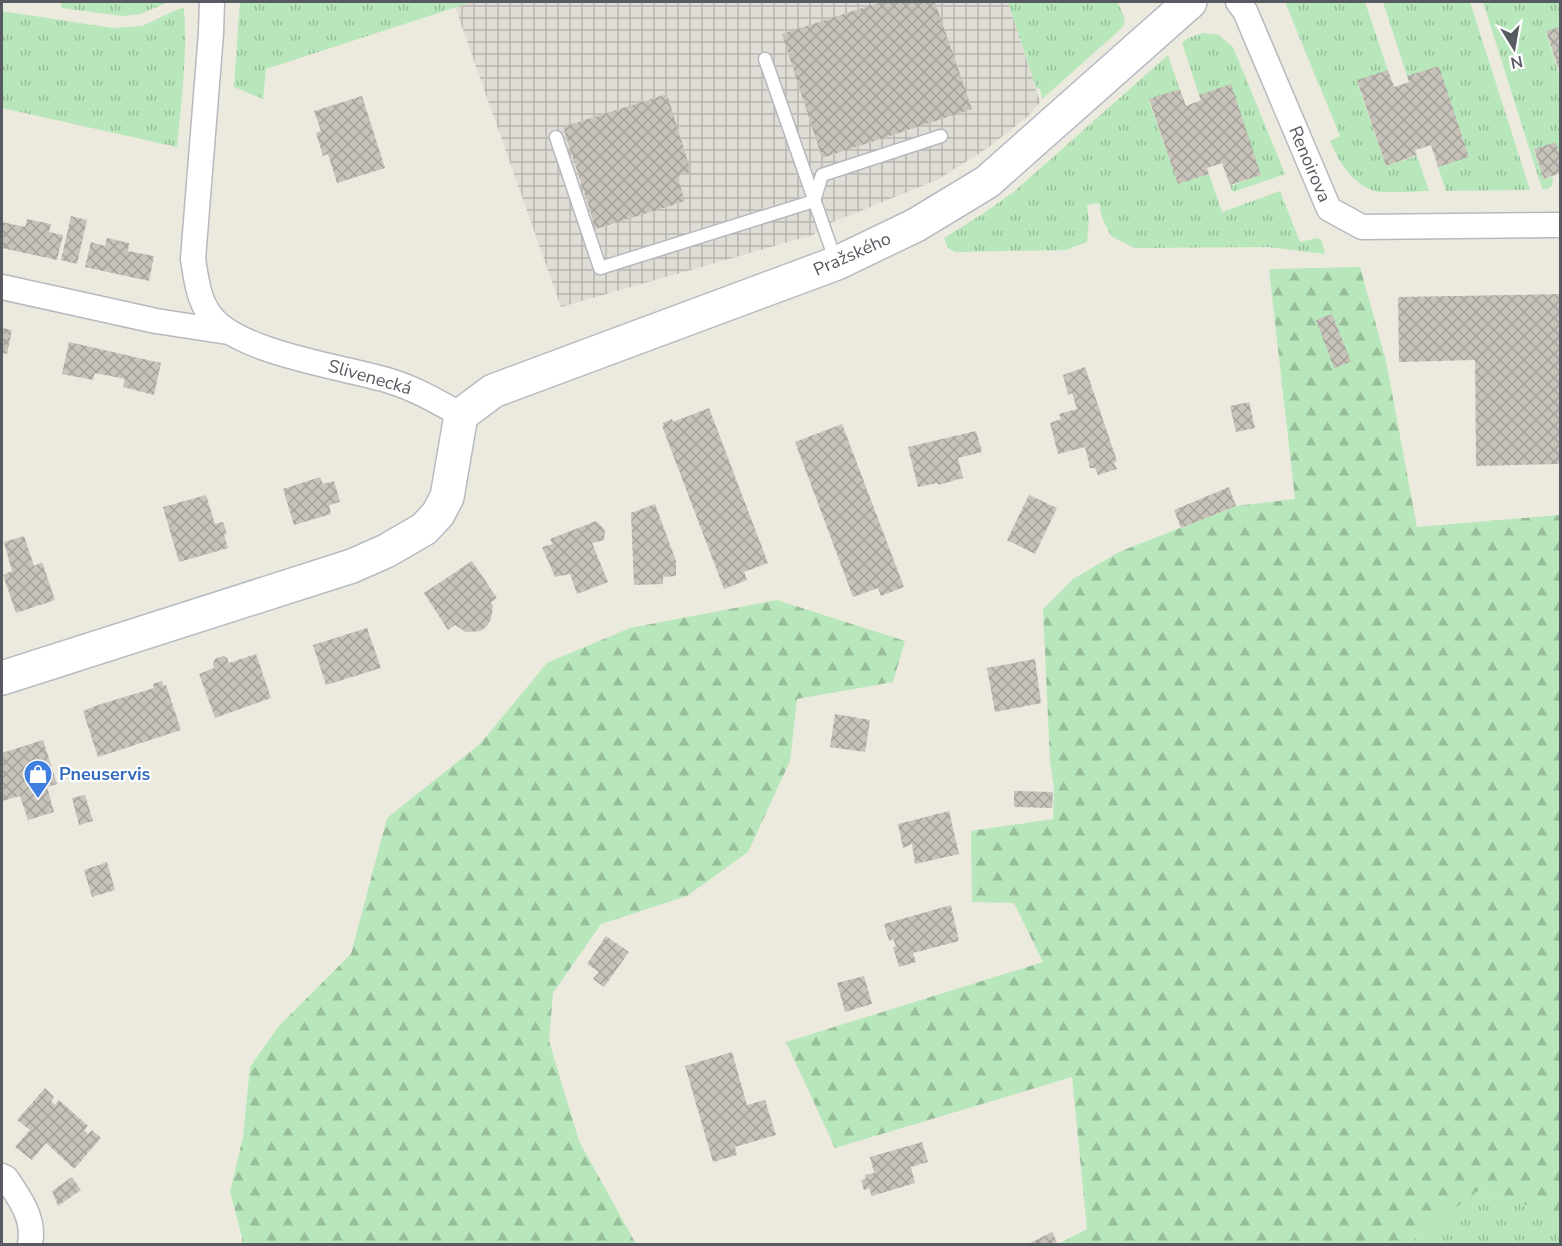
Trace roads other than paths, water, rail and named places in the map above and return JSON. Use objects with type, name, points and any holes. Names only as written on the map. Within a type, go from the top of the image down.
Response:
[{"type":"street","name":"Slivenecká","points":[[212,2],[193,259],[200,296],[208,314],[228,332],[260,347],[390,381],[420,392],[461,415]]},
{"type":"street","name":"Pražského","points":[[461,415],[493,391],[837,263],[916,225],[987,182],[1190,2]]},
{"type":"street","name":"Renoirova","points":[[1238,2],[1245,11],[1329,209],[1362,227],[1560,225]]},
{"type":"street","points":[[2,287],[156,321],[228,332]]},
{"type":"street","points":[[2,678],[352,566],[424,529],[438,514],[447,497],[461,415]]},
{"type":"street","points":[[2,1176],[27,1209],[32,1235],[30,1245]]},
{"type":"lane","points":[[765,59],[837,263]]},
{"type":"lane","points":[[814,201],[822,175],[941,136]]},
{"type":"lane","points":[[556,137],[600,268],[814,201]]},
{"type":"place","name":"Pneuservis","points":[[38,800]]}]
